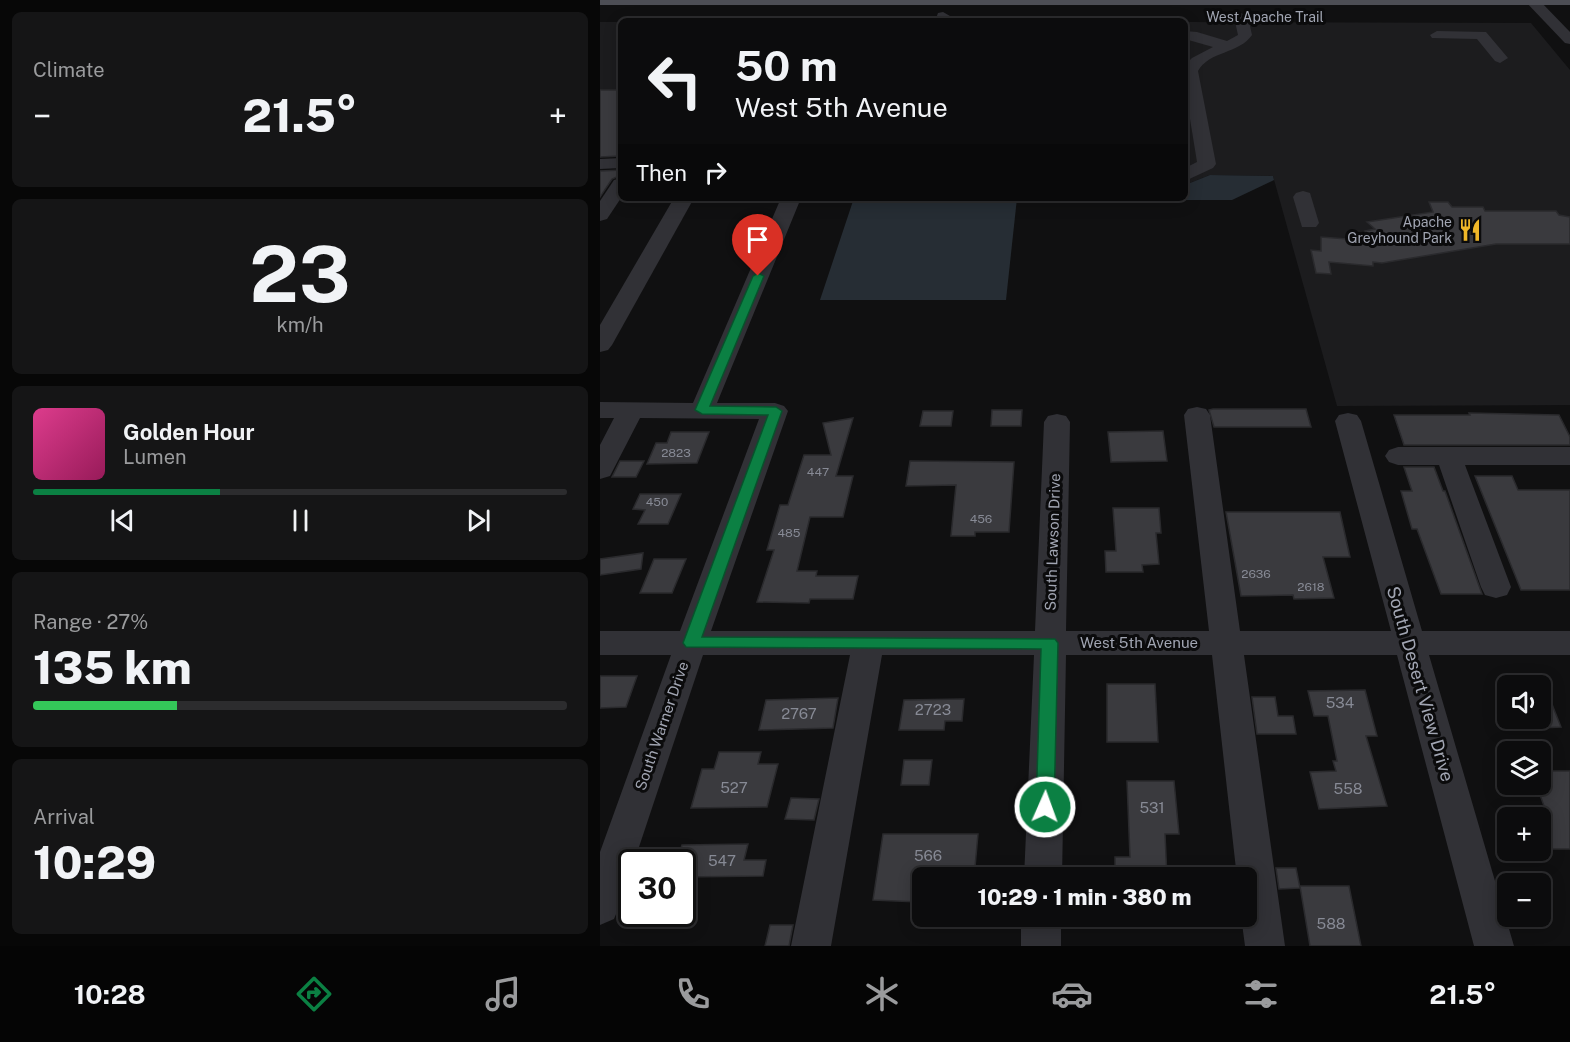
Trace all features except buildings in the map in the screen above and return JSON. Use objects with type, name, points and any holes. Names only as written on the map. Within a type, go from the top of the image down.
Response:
[{"type":"main road","name":"West Apache Trail","points":[[600,0],[750,0],[1570,17]]},
{"type":"main road","points":[[740,16],[750,0]]},
{"type":"main road","name":"West Apache Trail","points":[[973,18],[1457,0],[1570,0]]},
{"type":"main road","name":"West Apache Trail","points":[[600,16],[875,18]]},
{"type":"street","points":[[1531,0],[1570,40]]},
{"type":"street","points":[[1188,174],[1207,164],[1190,70],[1191,64],[1197,59],[1229,47],[1245,35],[1239,9]]},
{"type":"street","points":[[1188,35],[1229,47]]},
{"type":"street","points":[[1449,40],[1495,52]]},
{"type":"street","points":[[600,148],[618,148]]},
{"type":"street","points":[[600,164],[618,163]]},
{"type":"street","points":[[600,215],[618,188]]},
{"type":"street","points":[[1303,197],[1310,223]]},
{"type":"street","points":[[600,345],[682,201]]},
{"type":"street","points":[[600,410],[702,410],[790,201]]},
{"type":"street","points":[[600,470],[631,410]]},
{"type":"street","name":"South Warner Drive","points":[[600,906],[691,643],[776,411],[702,410]]},
{"type":"street","points":[[1197,415],[1265,946]]},
{"type":"street","name":"South Desert View Drive","points":[[1348,420],[1408,643],[1494,946]]},
{"type":"street","name":"South Lawson Drive","points":[[1043,867],[1057,423]]},
{"type":"street","points":[[1398,456],[1570,456]]},
{"type":"street","points":[[1449,456],[1496,587]]},
{"type":"street","name":"West 5th Avenue","points":[[600,643],[1570,643]]},
{"type":"street","points":[[811,946],[868,643]]},
{"type":"street","points":[[1041,927],[1041,946]]},
{"type":"shaded area","points":[[600,22],[618,22],[618,157],[600,157]]},
{"type":"shaded area","points":[[1188,22],[1531,23],[1570,70],[1570,405],[1337,406],[1273,176],[1210,175],[1188,184]]},
{"type":"shaded area","points":[[1210,175],[1273,176],[1274,180],[1232,200],[1188,200],[1188,184]]},
{"type":"shaded area","points":[[853,201],[1017,201],[1006,300],[820,300]]},
{"type":"place","name":"Apache Greyhound Park","points":[[1470,230]]},
{"type":"route","points":[[758,276],[702,410],[776,411],[691,643],[1050,643],[1045,807]]}]
